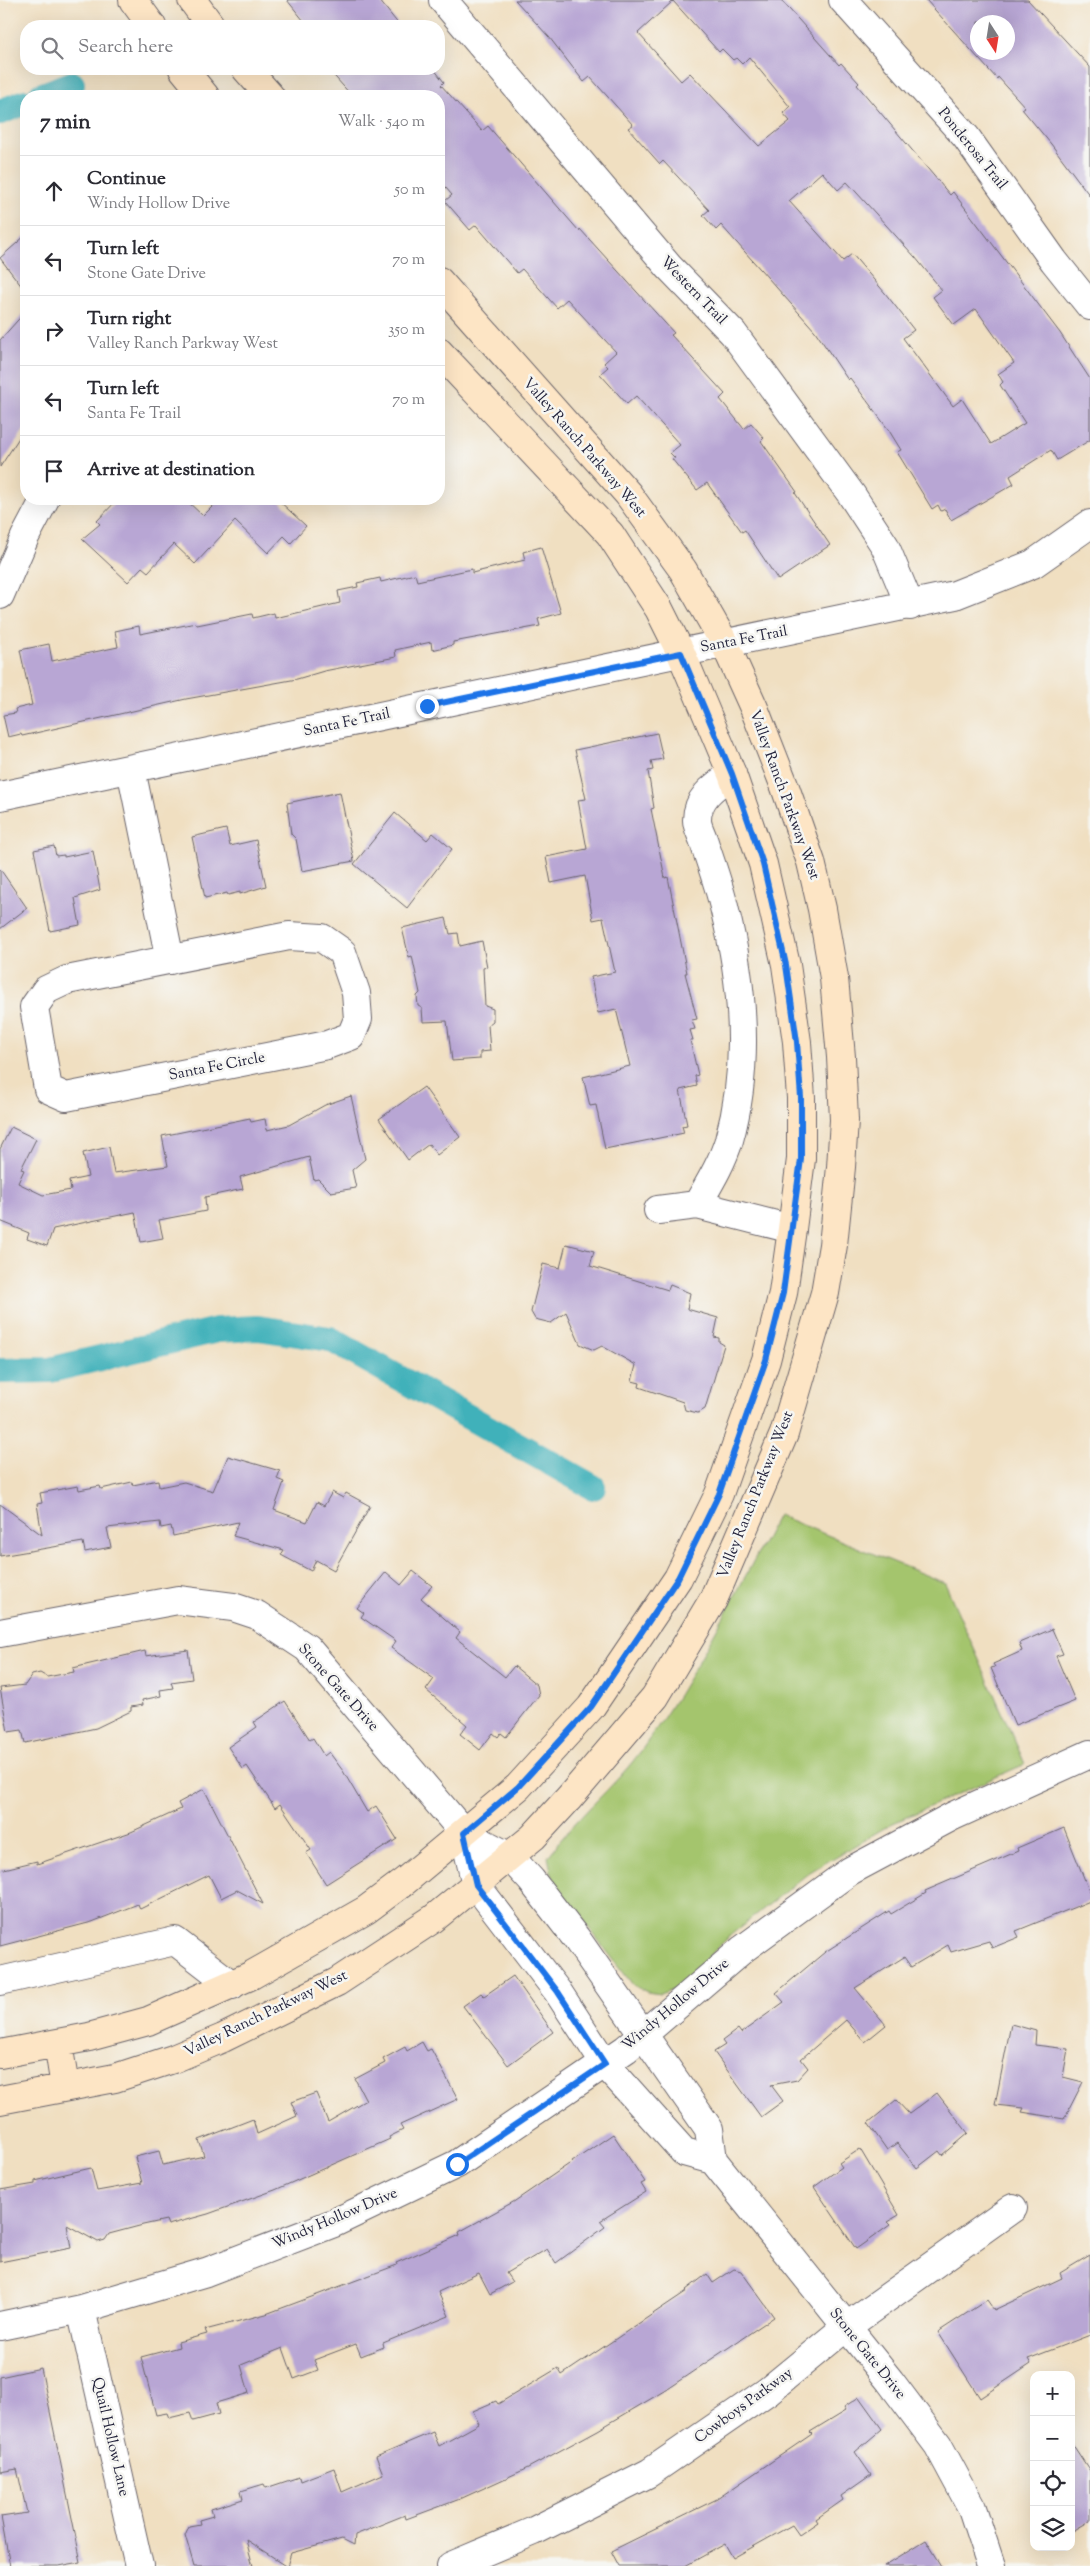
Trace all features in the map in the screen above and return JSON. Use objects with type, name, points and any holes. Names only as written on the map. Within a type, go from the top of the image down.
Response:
[{"type":"main road","points":[[133,0],[148,20]]},
{"type":"main road","points":[[192,0],[207,20]]},
{"type":"main road","points":[[188,75],[200,90]]},
{"type":"main road","points":[[251,75],[265,90]]},
{"type":"main road","name":"Valley Ranch Parkway West","points":[[0,2100],[115,2078],[173,2059],[241,2030],[338,1982],[433,1919],[533,1837],[569,1798],[655,1696],[713,1600],[784,1434],[827,1283],[834,1236],[844,1120],[841,1057],[832,970],[822,909],[810,862],[757,717],[725,644],[682,570],[628,494],[445,288]]},
{"type":"main road","points":[[0,2054],[58,2043],[148,2021],[232,1985],[366,1910],[405,1882],[518,1787],[591,1707],[678,1578],[719,1494],[766,1360],[783,1293],[792,1229],[801,1159],[801,1098],[796,1032],[786,965],[763,864],[732,774],[681,653],[659,609],[610,534],[445,358]]},
{"type":"main road","points":[[58,2043],[65,2087]]},
{"type":"street","name":"Western Trail","points":[[443,0],[669,267],[733,333],[851,494],[885,546],[910,606]]},
{"type":"street","name":"Ponderosa Trail","points":[[843,0],[966,137],[1054,261],[1090,306]]},
{"type":"street","points":[[0,595],[25,537],[42,505]]},
{"type":"street","name":"Santa Fe Trail","points":[[0,796],[955,595],[1033,564],[1090,524]]},
{"type":"street","points":[[131,769],[170,960]]},
{"type":"street","points":[[697,1205],[716,1172],[728,1141],[737,1102],[741,1065],[741,1022],[736,960],[724,906],[697,822],[699,804],[711,789],[732,774]]},
{"type":"street","name":"Santa Fe Circle","points":[[290,936],[322,938],[342,952],[356,993],[358,1019],[351,1036],[328,1045],[66,1097],[48,1089],[34,1007],[46,990],[67,980],[170,960],[290,936]]},
{"type":"street","points":[[658,1210],[697,1205],[792,1229]]},
{"type":"street","name":"Stone Gate Drive","points":[[0,1633],[178,1600],[233,1607],[257,1615],[307,1648],[464,1833],[510,1857],[576,1938],[709,2129],[713,2160],[890,2381],[938,2446],[972,2508],[991,2566]]},
{"type":"street","name":"Windy Hollow Drive","points":[[0,2326],[81,2309],[206,2272],[334,2222],[457,2164],[605,2064],[644,2034],[743,1949],[850,1870],[953,1816],[1090,1754]]},
{"type":"street","name":"Stone Gate Drive","points":[[464,1833],[476,1885],[558,1992],[605,2064],[684,2152],[713,2160]]},
{"type":"street","points":[[0,1980],[175,1941],[232,1985]]},
{"type":"street","name":"Cowboys Parkway","points":[[451,2566],[534,2531],[649,2473],[768,2391],[846,2327],[1013,2208]]},
{"type":"street","name":"Quail Hollow Lane","points":[[81,2309],[139,2566]]},
{"type":"green space","points":[[778,1515],[945,1583],[1025,1764],[891,1824],[810,1872],[732,1934],[676,1988],[660,1994],[647,1992],[633,1985],[558,1888],[548,1857],[570,1829],[630,1765],[660,1723],[713,1635]]},
{"type":"building","points":[[287,0],[379,0],[395,20],[303,20]]},
{"type":"building","points":[[515,0],[781,0],[839,65],[841,63],[859,83],[857,85],[950,195],[953,192],[1060,333],[1090,379],[1090,440],[1057,460],[1051,450],[1010,476],[1014,484],[951,520],[945,509],[941,511],[938,505],[932,509],[897,452],[901,450],[888,429],[850,378],[848,380],[815,331],[721,225],[716,230],[703,215],[709,210],[663,161],[660,164],[628,128],[633,125],[590,77],[584,82],[549,37]],"holes":[[[673,1],[719,52],[722,49],[733,60],[736,58],[742,64],[749,57],[790,107],[783,113],[790,121],[759,146],[690,73],[681,81],[638,33]],[[822,172],[838,190],[847,182],[915,257],[942,290],[933,297],[954,325],[976,309],[1014,363],[998,374],[1003,382],[1000,385],[1025,423],[991,444],[962,399],[953,406],[903,338],[914,330],[885,293],[852,254],[843,261],[789,201]]]},
{"type":"building","points":[[926,0],[1028,0],[1090,67],[1090,196],[1022,109],[1025,107],[998,77],[997,79],[980,60],[1015,60],[1015,15],[970,15],[970,49]]},
{"type":"building","points":[[333,75],[439,75],[444,82],[441,85],[482,131],[488,126],[579,231],[580,229],[674,333],[671,335],[725,394],[720,399],[744,429],[751,423],[764,438],[761,441],[797,492],[795,493],[830,545],[778,580],[745,530],[742,532],[707,483],[697,490],[672,459],[675,458],[670,453],[680,445],[636,396],[627,404],[600,374],[608,367],[604,363],[616,352],[567,299],[557,308],[522,269],[517,273],[476,225],[470,230],[445,201],[452,195],[445,187],[445,90],[347,90]]},
{"type":"building","points":[[20,240],[20,284],[0,258]]},
{"type":"building","points":[[20,318],[20,436],[0,467],[0,340]]},
{"type":"building","points":[[112,505],[191,505],[203,516],[214,505],[283,505],[306,526],[291,543],[284,536],[268,553],[235,521],[195,564],[174,544],[148,572],[142,567],[128,582],[82,539],[100,524],[97,521]]},
{"type":"building","points":[[541,547],[561,613],[538,619],[540,626],[453,642],[453,645],[432,650],[431,642],[395,650],[396,657],[324,671],[297,679],[186,699],[22,736],[21,734],[8,737],[3,715],[16,713],[15,709],[32,705],[20,650],[49,644],[52,661],[118,647],[115,631],[139,626],[140,634],[252,614],[253,618],[274,613],[275,618],[340,603],[338,591],[358,587],[357,583],[380,578],[381,582],[415,574],[417,581],[472,569],[472,573],[525,560],[523,552]]},
{"type":"building","points":[[657,733],[663,759],[651,761],[653,770],[648,771],[654,808],[651,809],[665,878],[668,877],[687,973],[685,973],[697,1019],[692,1020],[695,1029],[690,1030],[693,1040],[690,1040],[698,1075],[695,1076],[697,1086],[680,1090],[687,1125],[682,1126],[684,1133],[605,1149],[596,1105],[590,1106],[583,1077],[630,1066],[616,1009],[598,1013],[591,977],[615,972],[603,918],[593,920],[585,876],[551,883],[546,857],[587,849],[578,800],[586,799],[575,750]]},
{"type":"building","points":[[340,792],[354,861],[302,871],[296,839],[291,834],[287,803]]},
{"type":"building","points":[[395,813],[427,840],[433,833],[452,849],[407,908],[354,864]]},
{"type":"building","points":[[226,829],[230,846],[256,840],[266,886],[240,894],[240,892],[228,895],[227,893],[205,898],[192,837]]},
{"type":"building","points":[[54,846],[56,856],[64,855],[64,857],[93,851],[100,890],[75,898],[80,925],[50,931],[34,850]]},
{"type":"building","points":[[0,869],[27,908],[0,929]]},
{"type":"building","points":[[446,918],[450,934],[458,933],[460,946],[482,941],[487,967],[483,968],[485,1006],[493,1009],[493,1021],[488,1025],[490,1051],[480,1052],[480,1059],[452,1061],[447,1021],[423,1022],[422,1008],[418,1006],[417,996],[420,993],[412,956],[409,957],[402,928]]},
{"type":"building","points":[[424,1087],[460,1137],[437,1155],[429,1144],[408,1160],[379,1119]]},
{"type":"building","points":[[351,1096],[365,1159],[352,1170],[356,1188],[331,1192],[318,1179],[314,1180],[309,1157],[240,1177],[243,1189],[205,1197],[206,1211],[159,1220],[163,1238],[141,1242],[135,1212],[53,1229],[47,1246],[27,1239],[29,1233],[0,1221],[0,1149],[11,1127],[36,1139],[21,1169],[24,1170],[18,1183],[43,1195],[71,1190],[69,1181],[88,1177],[83,1153],[109,1147],[114,1173],[168,1166],[162,1136],[250,1118],[251,1122],[265,1119],[267,1130],[289,1125],[325,1105]]},
{"type":"building","points":[[566,1244],[594,1251],[590,1266],[668,1290],[670,1285],[690,1293],[687,1309],[718,1318],[714,1337],[719,1338],[719,1342],[724,1345],[705,1409],[698,1413],[685,1410],[683,1402],[639,1387],[640,1383],[632,1381],[636,1365],[602,1346],[594,1350],[580,1344],[566,1312],[551,1323],[535,1319],[531,1312],[543,1264],[560,1268]]},
{"type":"building","points":[[228,1456],[280,1471],[277,1479],[284,1482],[274,1510],[307,1522],[317,1502],[324,1506],[332,1492],[343,1498],[346,1493],[370,1506],[334,1570],[316,1560],[311,1571],[281,1555],[284,1550],[233,1536],[238,1522],[173,1536],[171,1526],[161,1528],[160,1522],[107,1528],[111,1547],[85,1552],[83,1542],[0,1556],[0,1504],[42,1535],[37,1504],[42,1503],[40,1493],[78,1486],[79,1490],[100,1486],[101,1489],[132,1482],[133,1485],[158,1480],[159,1487],[184,1482],[213,1491]]},
{"type":"building","points":[[413,1571],[432,1586],[421,1598],[460,1632],[456,1638],[505,1677],[514,1666],[537,1685],[539,1695],[506,1737],[501,1733],[498,1737],[493,1733],[480,1750],[460,1734],[467,1725],[426,1690],[434,1679],[391,1648],[396,1641],[361,1617],[364,1613],[357,1608],[386,1572],[401,1585]]},
{"type":"building","points":[[1052,1629],[1063,1654],[1056,1656],[1075,1701],[1015,1725],[991,1668],[995,1667],[993,1664],[1022,1651],[1019,1643]]},
{"type":"building","points":[[188,1650],[192,1679],[171,1682],[173,1688],[160,1690],[161,1696],[142,1700],[143,1705],[131,1707],[131,1711],[96,1728],[25,1743],[22,1730],[8,1732],[0,1688],[25,1685],[32,1675],[40,1673],[47,1677],[74,1672],[73,1668],[145,1651],[146,1656]]},
{"type":"building","points":[[285,1701],[310,1740],[313,1738],[324,1756],[329,1752],[343,1771],[367,1812],[376,1806],[397,1839],[326,1884],[306,1853],[311,1850],[280,1804],[275,1808],[247,1766],[243,1769],[228,1747],[257,1727],[254,1722]]},
{"type":"building","points":[[204,1789],[263,1904],[237,1890],[221,1898],[209,1875],[140,1909],[138,1904],[92,1922],[0,1946],[0,1870],[37,1861],[37,1864],[131,1832],[181,1809],[178,1803]]},
{"type":"building","points":[[1064,1828],[1090,1893],[1090,1901],[1016,1931],[1019,1937],[992,1948],[989,1941],[951,1952],[948,1945],[911,1967],[904,1957],[855,1988],[886,2025],[865,2042],[846,2020],[801,2059],[808,2068],[797,2080],[771,2085],[783,2101],[761,2117],[714,2052],[725,2045],[722,2041],[738,2029],[741,2033],[784,2002],[776,1993],[825,1952],[889,1911],[891,1914],[926,1893],[925,1891],[1018,1851],[1017,1848]]},
{"type":"building","points":[[513,1976],[553,2032],[508,2065],[463,2006],[481,1993],[484,1996]]},
{"type":"building","points":[[1011,2024],[1036,2031],[1035,2045],[1068,2049],[1063,2077],[1083,2082],[1064,2119],[1022,2112],[1024,2108],[995,2105]]},
{"type":"building","points":[[422,2042],[427,2051],[431,2049],[458,2099],[400,2125],[403,2130],[389,2137],[390,2139],[275,2190],[208,2214],[168,2225],[166,2220],[143,2225],[109,2234],[105,2240],[98,2242],[67,2225],[71,2248],[0,2262],[0,2190],[35,2184],[35,2181],[91,2168],[97,2191],[142,2183],[135,2157],[159,2151],[163,2165],[204,2156],[199,2140],[253,2119],[257,2134],[297,2116],[291,2102],[316,2093],[328,2122],[366,2100],[355,2079],[385,2063],[383,2059],[405,2047],[407,2051]]},
{"type":"building","points":[[937,2093],[968,2133],[942,2155],[939,2151],[917,2168],[897,2143],[887,2150],[868,2123],[896,2100],[909,2114]]},
{"type":"building","points":[[613,2134],[645,2182],[641,2184],[646,2192],[600,2221],[605,2227],[556,2263],[547,2249],[506,2273],[512,2282],[490,2294],[479,2273],[438,2292],[449,2316],[383,2343],[384,2347],[361,2356],[356,2344],[314,2360],[318,2370],[294,2379],[283,2348],[241,2365],[249,2393],[216,2403],[219,2414],[193,2421],[190,2413],[169,2418],[167,2413],[156,2415],[141,2357],[179,2347],[178,2342],[207,2334],[205,2330],[266,2314],[397,2265],[396,2263],[460,2235],[459,2232],[515,2201]]},
{"type":"building","points":[[860,2149],[899,2215],[887,2222],[890,2225],[856,2249],[814,2187],[842,2167],[839,2163]]},
{"type":"building","points":[[1090,2255],[1090,2335],[1028,2359],[1031,2364],[980,2398],[938,2332],[987,2300],[994,2310],[1062,2278],[1060,2273]]},
{"type":"building","points":[[734,2269],[741,2271],[774,2317],[664,2391],[598,2430],[528,2468],[460,2499],[406,2519],[405,2515],[355,2535],[354,2545],[342,2539],[291,2553],[287,2566],[246,2540],[253,2566],[194,2566],[185,2535],[189,2526],[200,2524],[199,2520],[213,2516],[211,2509],[243,2499],[241,2491],[264,2484],[266,2488],[299,2477],[300,2481],[334,2468],[342,2492],[383,2474],[376,2456],[433,2432],[439,2446],[479,2424],[473,2411],[496,2401],[498,2404],[558,2368],[562,2375],[687,2291],[707,2274],[713,2283]]},
{"type":"building","points":[[41,2368],[81,2562],[59,2566],[10,2566],[1,2517],[27,2513],[17,2469],[0,2472],[0,2377]]},
{"type":"building","points":[[859,2397],[882,2429],[855,2452],[871,2475],[841,2496],[843,2500],[816,2519],[818,2522],[799,2535],[792,2525],[733,2558],[725,2544],[685,2566],[619,2566],[611,2551],[717,2499],[812,2434],[810,2432],[846,2410],[844,2407]]},
{"type":"building","points":[[1075,2448],[1090,2471],[1090,2521],[1075,2530]]},
{"type":"building","points":[[926,2540],[942,2566],[884,2566]]},
{"type":"waterway","points":[[56,90],[72,84]]},
{"type":"waterway","points":[[0,112],[20,104]]},
{"type":"waterway","points":[[0,1371],[50,1370],[217,1330],[258,1328],[330,1339],[593,1487]]},
{"type":"route","points":[[427,706],[681,653],[732,774],[763,864],[786,965],[797,1042],[801,1098],[801,1159],[783,1293],[766,1360],[719,1494],[678,1578],[591,1707],[518,1787],[464,1833],[476,1885],[558,1992],[605,2064],[457,2164]]}]
